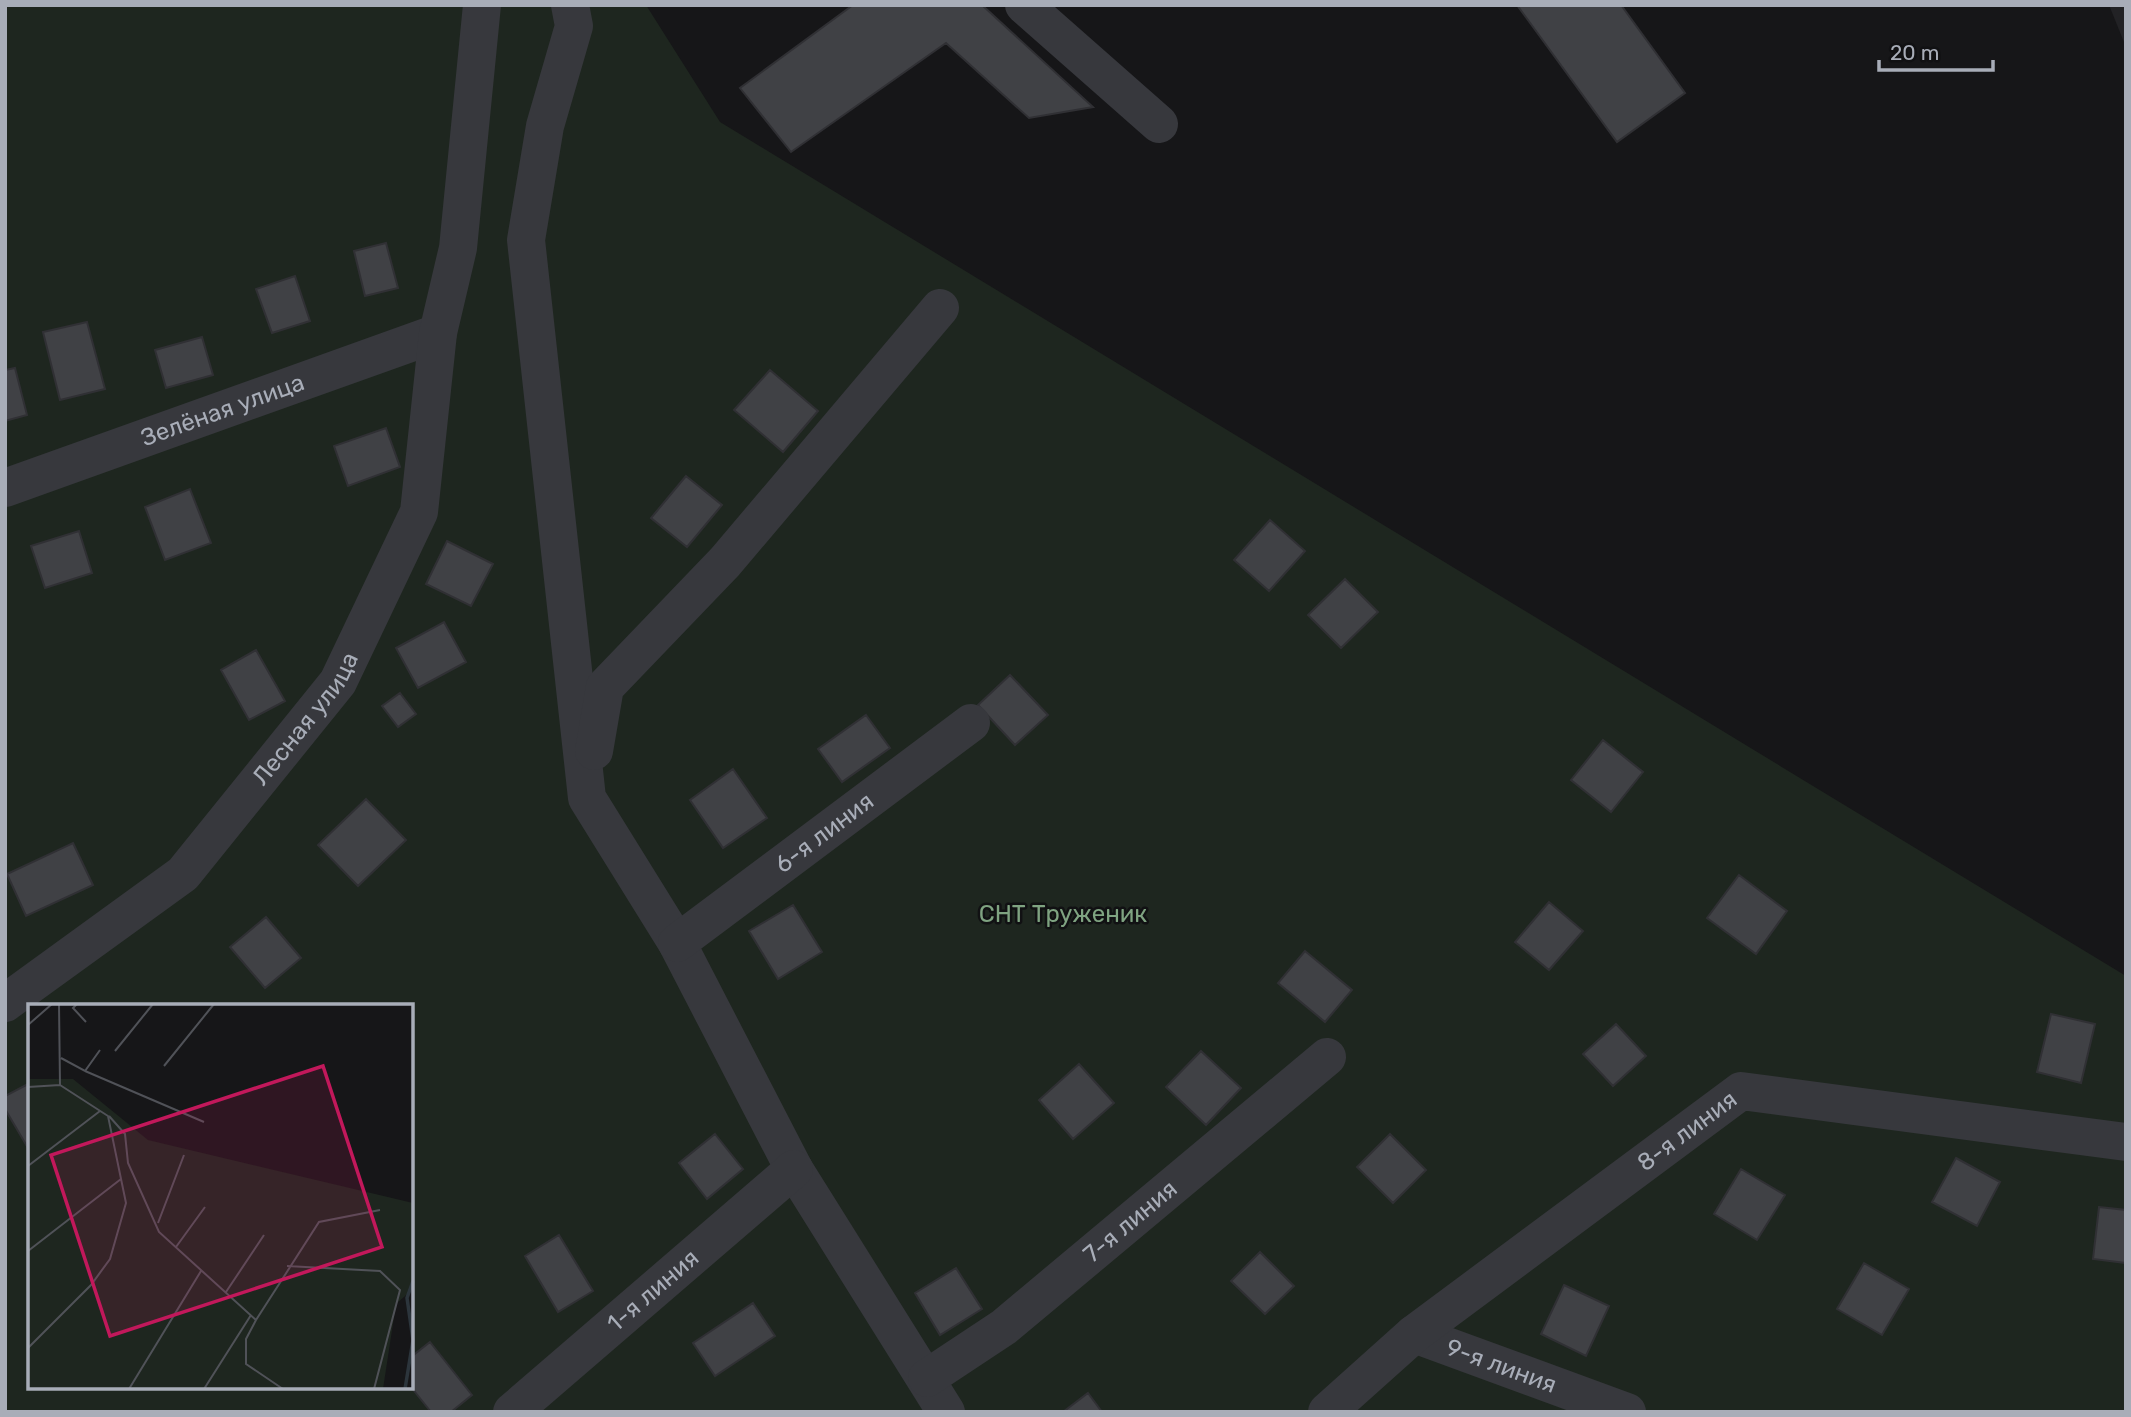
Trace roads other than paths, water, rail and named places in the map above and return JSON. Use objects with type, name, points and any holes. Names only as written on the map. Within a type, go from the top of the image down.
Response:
[{"type":"street","name":"Лесная улица","points":[[5,1003],[183,874],[338,682],[419,512],[438,333],[458,248],[481,5]]},
{"type":"street","points":[[570,5],[575,26],[545,126],[526,240],[586,798],[677,943],[794,1169],[946,1412]]},
{"type":"street","points":[[1024,5],[1159,124]]},
{"type":"street","points":[[586,798],[605,687],[725,562],[940,308]]},
{"type":"street","name":"Зелёная улица","points":[[5,488],[438,333]]},
{"type":"street","name":"6-я линия","points":[[677,943],[971,723]]},
{"type":"street","name":"7-я линия","points":[[927,1378],[1004,1327],[1327,1057]]},
{"type":"street","name":"8-я линия","points":[[1327,1412],[1413,1334],[1741,1091],[2126,1142]]},
{"type":"street","name":"1-я линия","points":[[512,1412],[794,1169]]},
{"type":"street","name":"9-я линия","points":[[1413,1334],[1627,1412]]},
{"type":"park label","name":"СНТ Труженик","points":[[1063,914]]}]
